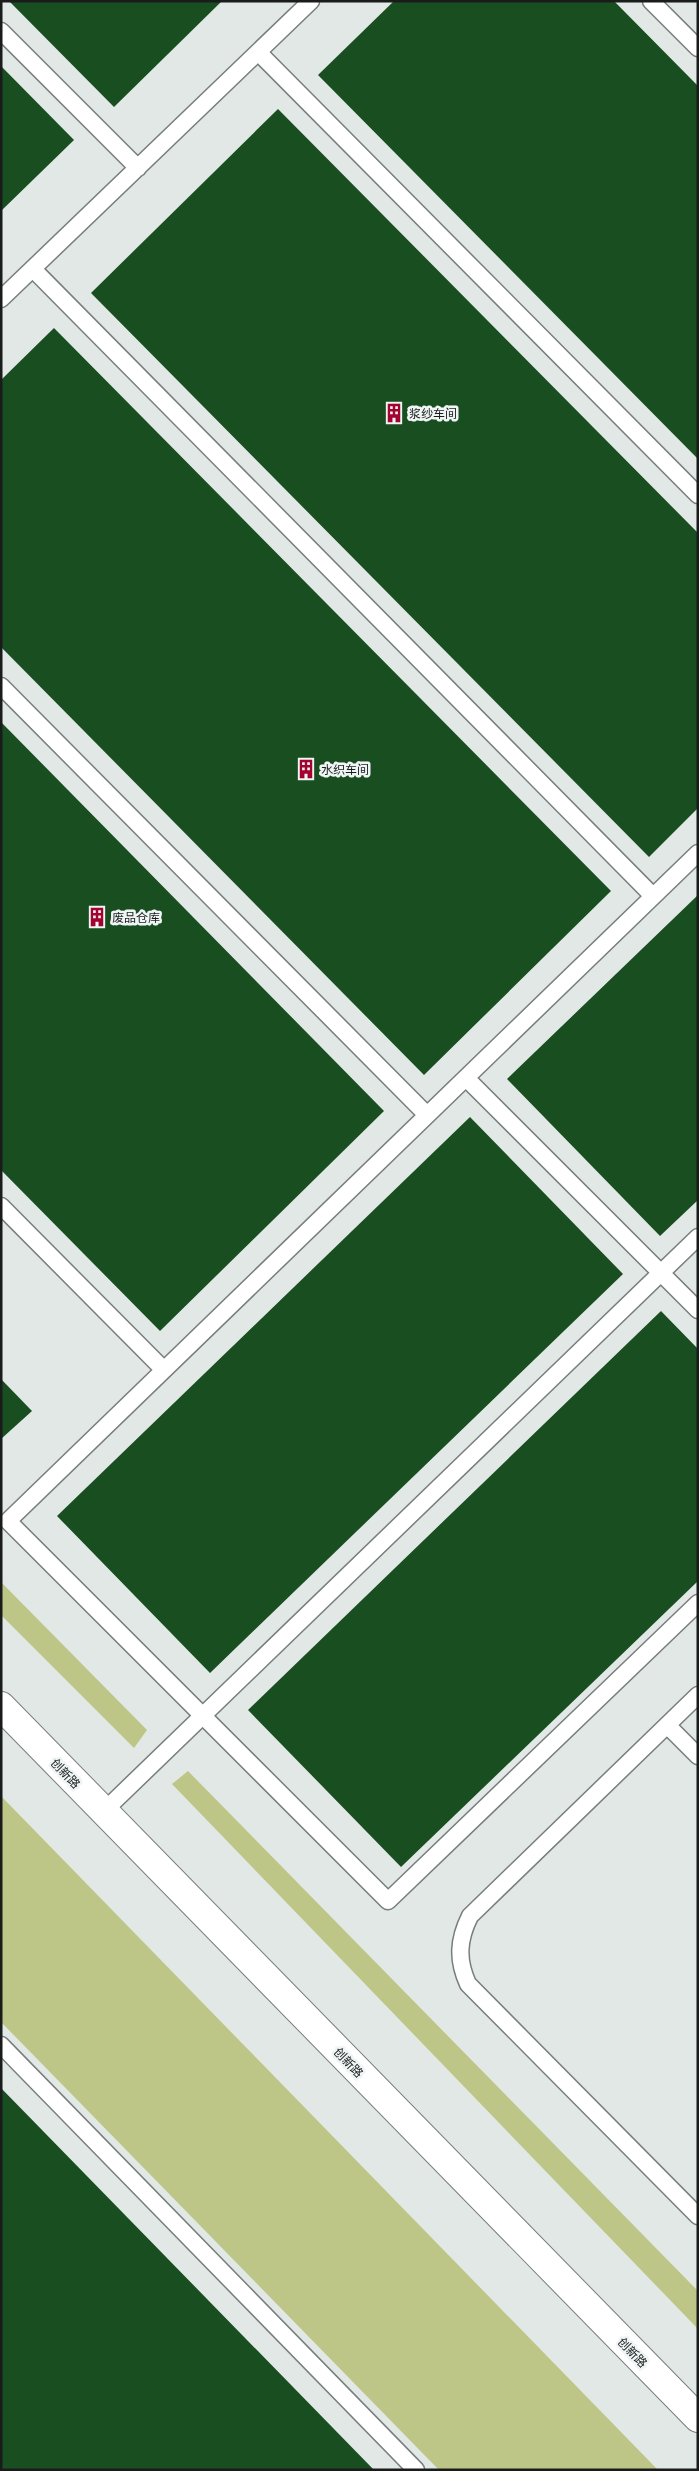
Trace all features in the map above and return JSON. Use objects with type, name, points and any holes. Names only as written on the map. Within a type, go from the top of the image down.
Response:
[{"type":"main road","name":"创新路","points":[[1,1706],[698,2418]]},
{"type":"lane","points":[[1,300],[311,1]]},
{"type":"lane","points":[[651,1],[698,48]]},
{"type":"lane","points":[[1,31],[138,168]]},
{"type":"lane","points":[[258,52],[698,495]]},
{"type":"lane","points":[[33,269],[653,896]]},
{"type":"lane","points":[[1,686],[427,1115]]},
{"type":"lane","points":[[698,853],[164,1370],[5,1518],[388,1901],[698,1603]]},
{"type":"lane","points":[[466,1078],[698,1310]]},
{"type":"lane","points":[[1,1206],[164,1370]]},
{"type":"lane","points":[[104,1811],[698,1237]]},
{"type":"lane","points":[[698,1695],[470,1916],[461,1933],[460,1968],[468,1984],[698,2216]]},
{"type":"lane","points":[[667,1725],[698,1756]]},
{"type":"lane","points":[[1,2045],[416,2470]]},
{"type":"green space","points":[[1,1582],[147,1730],[134,1748],[1,1615]]},
{"type":"green space","points":[[188,1771],[698,2291],[698,2329],[172,1784]]},
{"type":"green space","points":[[1,1796],[658,2470],[439,2470],[1,2022]]},
{"type":"building","points":[[9,1],[222,1],[114,107]]},
{"type":"building","points":[[394,1],[614,1],[698,86],[698,459],[318,75]]},
{"type":"building","points":[[1,66],[74,140],[1,211]]},
{"type":"building","name":"浆纱车间","points":[[278,109],[698,533],[698,808],[649,857],[91,293]]},
{"type":"building","name":"水织车间","points":[[54,328],[611,891],[424,1075],[1,647],[1,380]]},
{"type":"building","name":"废品仓库","points":[[1,722],[384,1111],[160,1331],[1,1170]]},
{"type":"building","points":[[698,895],[698,1200],[660,1236],[507,1079]]},
{"type":"building","points":[[470,1117],[623,1274],[210,1673],[57,1516]]},
{"type":"building","points":[[661,1311],[698,1349],[698,1581],[401,1867],[248,1710]]},
{"type":"building","points":[[1,1379],[32,1411],[1,1439]]},
{"type":"building","points":[[1,2088],[374,2470],[1,2470]]},
{"type":"place","name":"浆纱车间","points":[[394,413]]},
{"type":"place","name":"水织车间","points":[[306,769]]},
{"type":"place","name":"废品仓库","points":[[97,917]]}]
